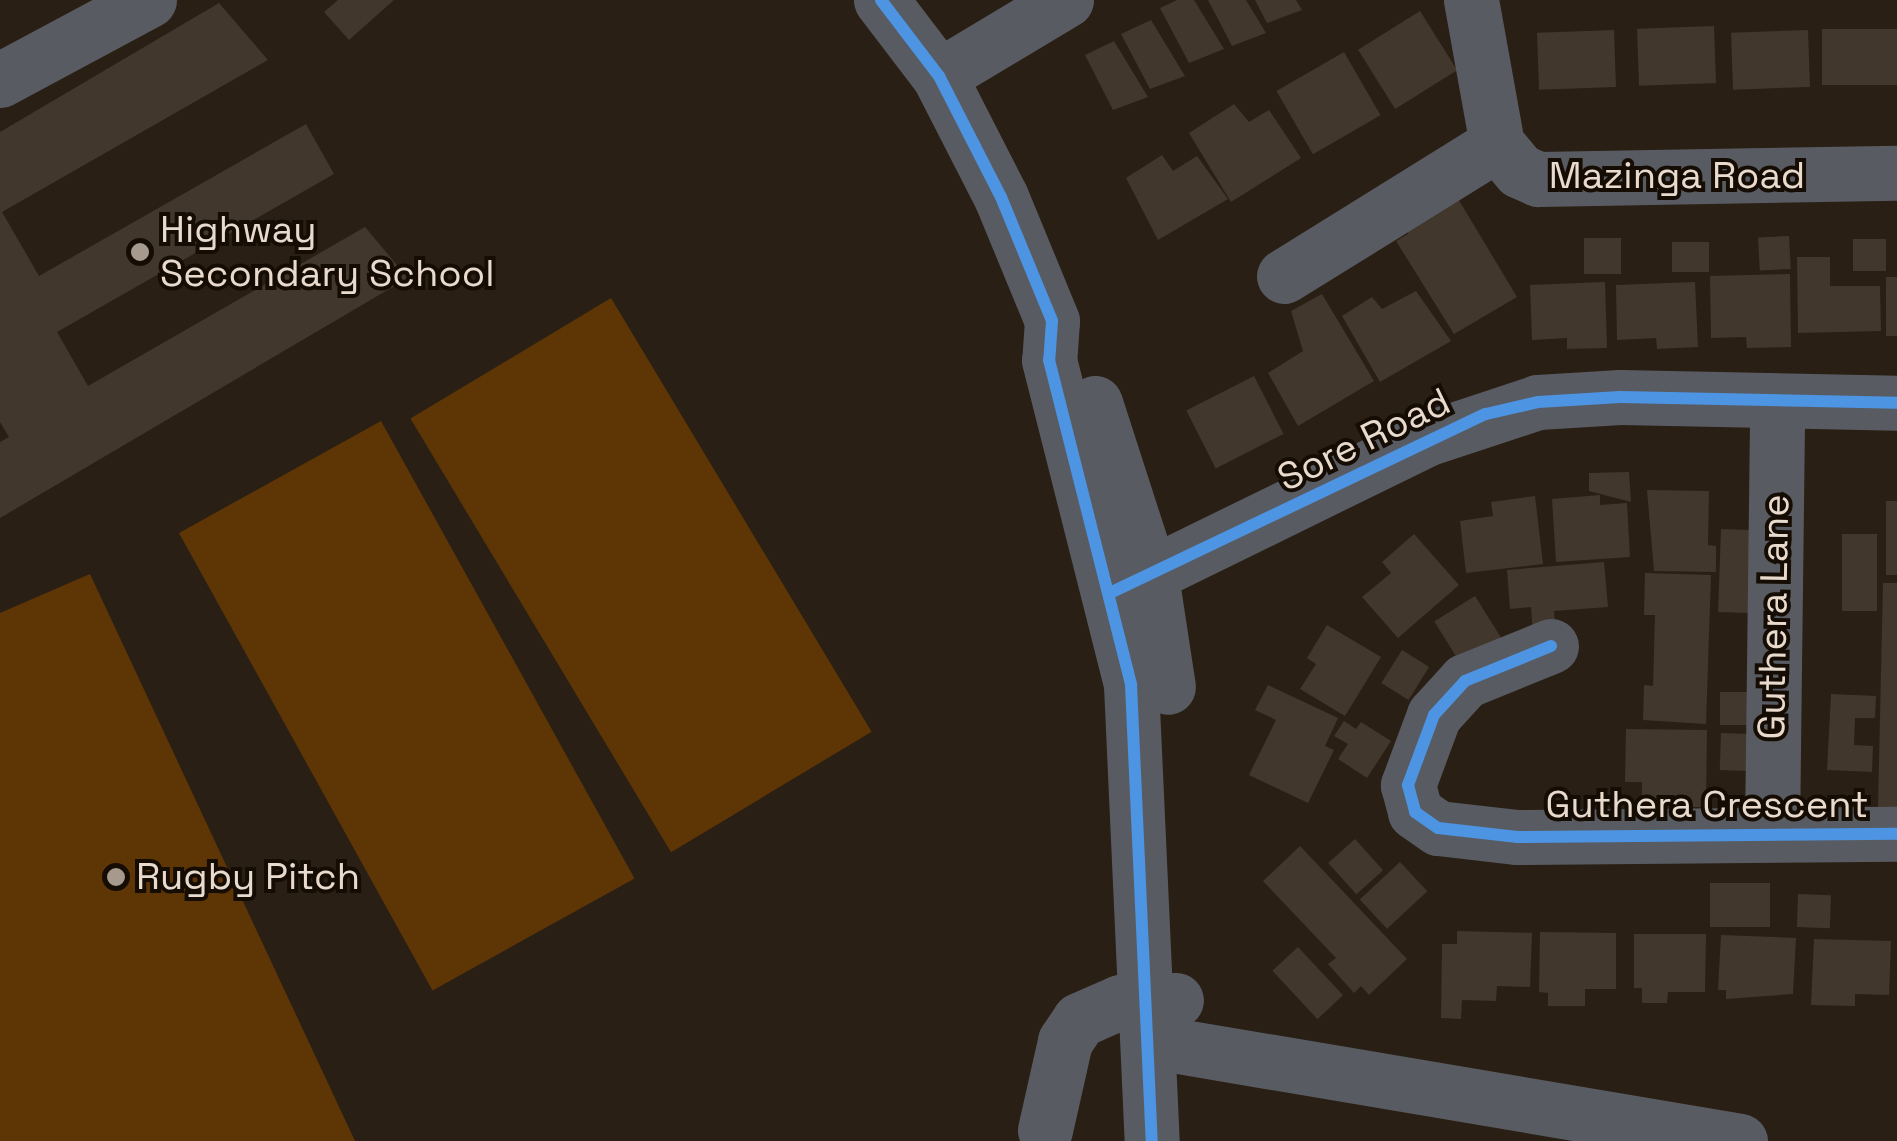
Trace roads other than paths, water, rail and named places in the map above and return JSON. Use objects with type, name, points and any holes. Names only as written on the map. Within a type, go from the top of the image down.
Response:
[{"type":"street","points":[[0,80],[149,0]]},
{"type":"street","points":[[881,0],[939,76],[1001,197],[1052,321],[1049,360],[1132,584],[1131,685],[1168,1015],[1190,1141]]},
{"type":"street","points":[[939,76],[1066,0]]},
{"type":"street","name":"Mazinga Road","points":[[1471,0],[1498,144],[1507,160],[1538,178],[1897,174]]},
{"type":"street","points":[[1284,276],[1498,144]]},
{"type":"street","name":"Sore Road","points":[[1132,584],[1486,414],[1538,402],[1620,397],[1897,403]]},
{"type":"street","name":"Guthera Lane","points":[[1772,831],[1777,403]]},
{"type":"street","name":"Guthera Crescent","points":[[1551,646],[1465,681],[1434,716],[1408,786],[1415,812],[1438,828],[1516,837],[1772,831],[1897,834]]},
{"type":"street","points":[[1045,1130],[1073,1028],[1106,1006],[1168,1015],[1740,1141]]},
{"type":"street","points":[[1152,1141],[1168,1015]]},
{"type":"place","name":"Highway Secondary School","points":[[140,252]]},
{"type":"place","name":"Rugby Pitch","points":[[116,877]]}]
